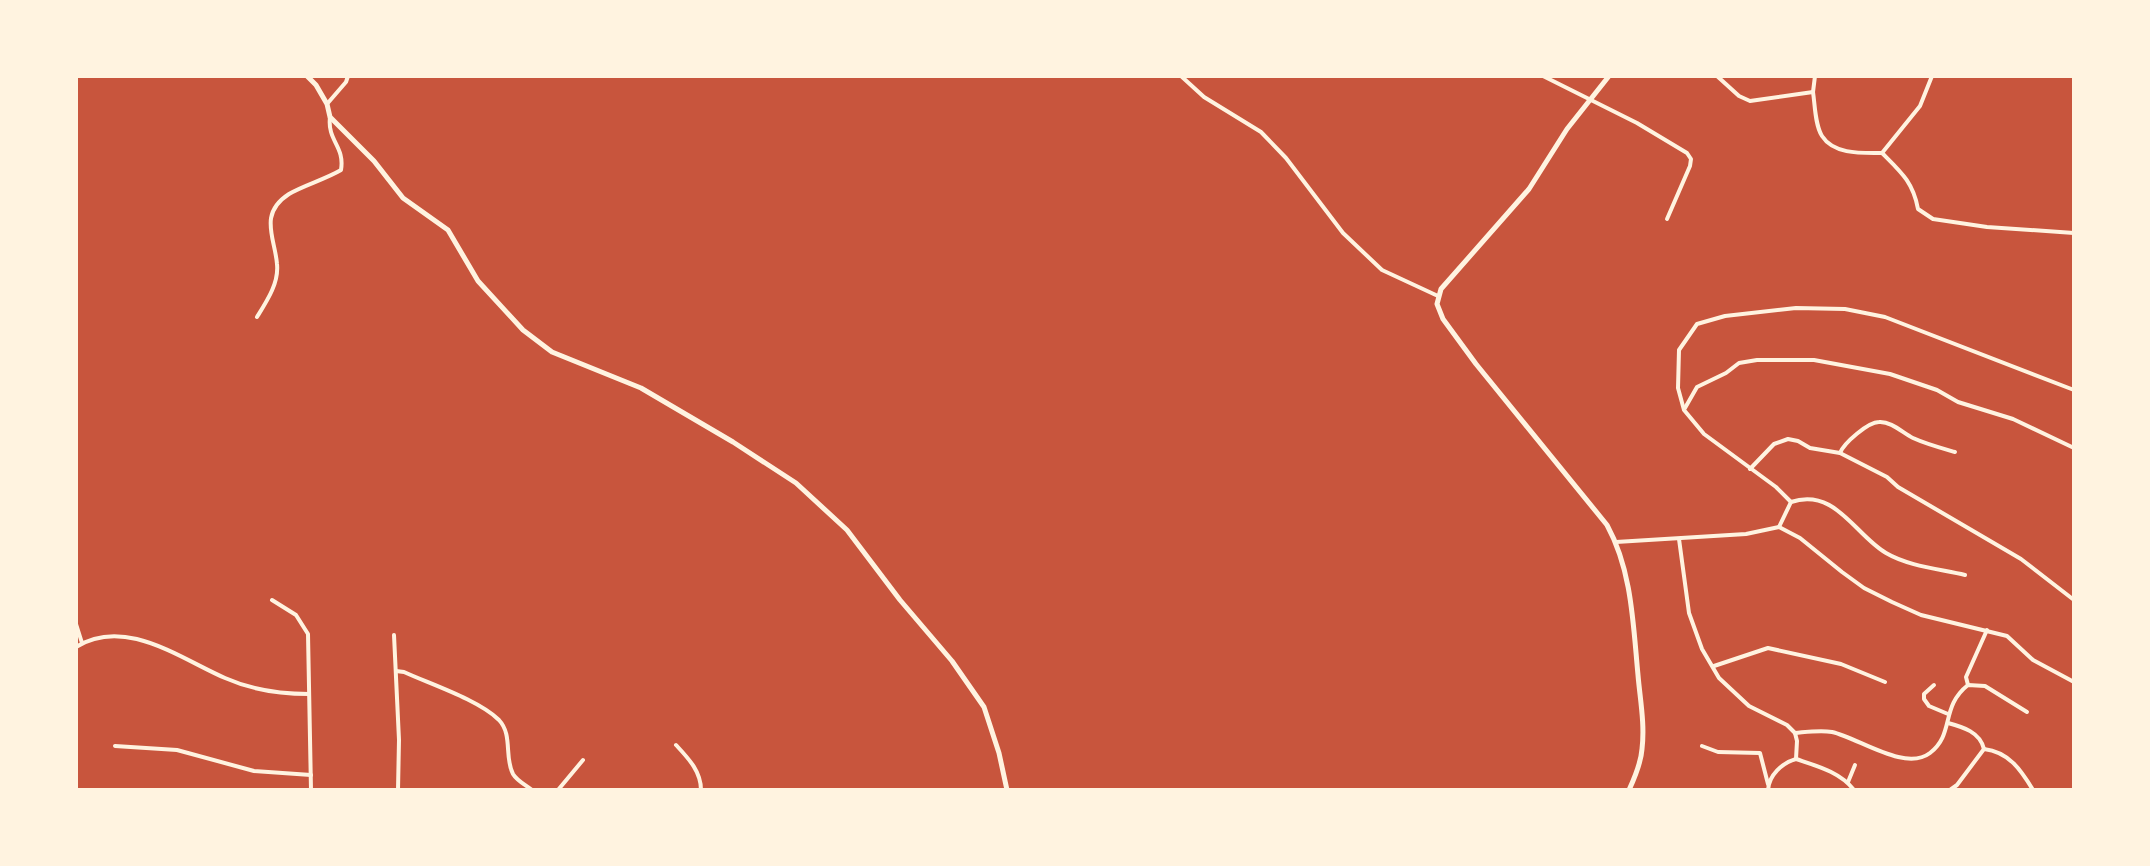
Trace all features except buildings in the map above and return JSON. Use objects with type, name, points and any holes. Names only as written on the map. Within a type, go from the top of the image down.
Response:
[{"type":"street","points":[[257,317],[276,281],[278,264],[270,224],[274,212],[290,193],[323,181],[341,170],[343,158],[329,128],[327,104],[307,76]]},
{"type":"street","points":[[327,104],[348,76]]},
{"type":"street","points":[[1181,76],[1204,97],[1261,132],[1286,158],[1343,233],[1382,270],[1438,296]]},
{"type":"street","points":[[1543,76],[1637,123],[1690,156],[1690,166],[1667,219]]},
{"type":"street","points":[[1609,76],[1567,129],[1529,189],[1446,283],[1437,304],[1443,319],[1476,364],[1607,525],[1616,542],[1631,601],[1643,728],[1642,751],[1629,790]]},
{"type":"street","points":[[1717,76],[1739,96],[1750,101],[1813,92]]},
{"type":"street","points":[[1815,76],[1813,92],[1822,137],[1836,148],[1855,153],[1882,153],[1908,180],[1915,192],[1918,209],[1933,219],[1987,227],[2074,233]]},
{"type":"street","points":[[1882,153],[1920,106],[1932,76]]},
{"type":"street","points":[[330,117],[374,161],[403,198],[448,230],[478,281],[523,330],[552,352],[641,388],[733,442],[796,483],[847,530],[900,600],[952,661],[984,707],[1007,790]]},
{"type":"street","points":[[1791,502],[1776,487],[1704,434],[1684,410],[1678,388],[1679,350],[1697,324],[1725,316],[1796,308],[1845,309],[1885,317],[2074,390]]},
{"type":"street","points":[[1684,410],[1697,387],[1739,363],[1814,360],[1890,374],[1937,390],[1958,402],[2013,419],[2074,448]]},
{"type":"street","points":[[1840,453],[1842,447],[1866,427],[1879,422],[1955,452]]},
{"type":"street","points":[[1750,469],[1774,444],[1788,439],[1810,448],[1840,453],[1887,477],[1898,487],[2021,559],[2074,600]]},
{"type":"street","points":[[1779,527],[1791,502],[1801,498],[1825,503],[1848,517],[1883,552],[1965,575]]},
{"type":"street","points":[[1616,542],[1746,534],[1779,527],[1800,538],[1864,588],[1921,615],[2007,636],[2033,660],[2074,682]]},
{"type":"street","points":[[1679,539],[1689,613],[1702,649],[1719,678],[1749,706],[1787,725],[1795,733],[1796,759]]},
{"type":"street","points":[[272,600],[296,615],[308,634],[311,790]]},
{"type":"street","points":[[76,624],[82,643]]},
{"type":"street","points":[[1968,685],[1966,677],[1987,630]]},
{"type":"street","points":[[394,635],[398,790]]},
{"type":"street","points":[[76,647],[113,636],[140,639],[238,683],[284,694],[309,694]]},
{"type":"street","points":[[1714,666],[1768,648],[1841,664],[1885,682]]},
{"type":"street","points":[[396,671],[476,705],[499,721],[506,732],[512,773],[532,790]]},
{"type":"street","points":[[1934,685],[1924,694],[1924,699],[1929,706],[1948,714]]},
{"type":"street","points":[[1795,733],[1828,731],[1896,757],[1917,760],[1930,754],[1938,745],[1948,723],[1948,714],[1958,694],[1968,685],[1993,690],[2027,712]]},
{"type":"street","points":[[1948,723],[1974,734],[1982,741],[1984,749]]},
{"type":"street","points":[[676,745],[695,767],[701,790]]},
{"type":"street","points":[[115,746],[177,750],[254,771],[311,775]]},
{"type":"street","points":[[1702,746],[1718,752],[1760,753],[1768,787]]},
{"type":"street","points":[[1950,790],[1984,749]]},
{"type":"street","points":[[1984,749],[2006,755],[2033,790]]},
{"type":"street","points":[[1768,787],[1780,766],[1796,759],[1835,773],[1854,790]]},
{"type":"street","points":[[558,790],[583,760]]},
{"type":"street","points":[[1848,782],[1855,765]]}]
